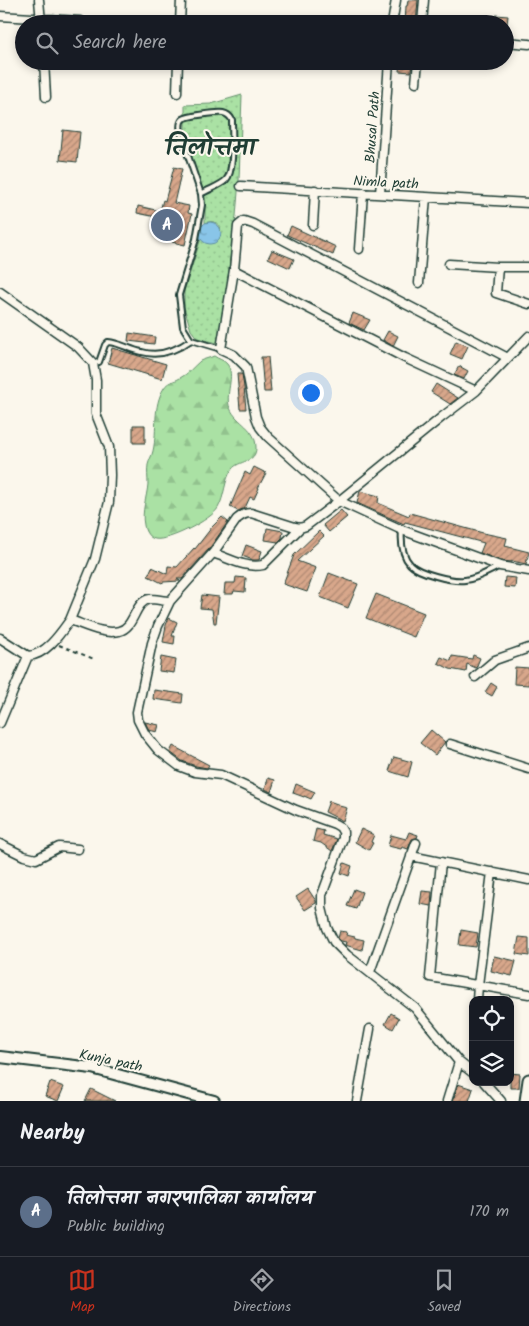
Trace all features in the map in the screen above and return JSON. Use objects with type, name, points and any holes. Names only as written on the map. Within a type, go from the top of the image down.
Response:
[{"type":"main road","points":[[527,1098],[529,1080]]},
{"type":"street","points":[[39,0],[40,15]]},
{"type":"street","points":[[180,15],[181,0]]},
{"type":"street","points":[[394,15],[396,0]]},
{"type":"street","points":[[423,15],[424,0]]},
{"type":"street","points":[[0,16],[15,18]]},
{"type":"street","points":[[514,43],[529,44]]},
{"type":"street","points":[[44,70],[46,97]]},
{"type":"street","points":[[177,94],[178,70]]},
{"type":"street","name":"Bhusal Path","points":[[380,194],[388,70]]},
{"type":"street","points":[[416,83],[417,70]]},
{"type":"street","name":"Nimla path","points":[[241,186],[529,203]]},
{"type":"street","points":[[313,225],[315,190]]},
{"type":"street","points":[[359,249],[364,193]]},
{"type":"street","points":[[419,283],[426,197]]},
{"type":"street","points":[[508,358],[253,224],[244,221],[238,226],[234,270],[221,349],[234,355],[246,367],[256,417],[260,427],[268,437],[339,501],[402,530],[500,566],[529,572]]},
{"type":"street","points":[[449,264],[498,267],[529,266]]},
{"type":"street","points":[[498,267],[496,293],[529,304]]},
{"type":"street","points":[[234,270],[405,358],[476,391]]},
{"type":"street","points":[[0,292],[78,347],[93,363],[96,380],[96,414],[109,447],[110,475],[109,502],[95,559],[70,620],[52,642],[39,654],[28,656],[0,638]]},
{"type":"street","points":[[213,553],[249,566],[263,565],[300,528],[313,521],[339,501],[476,391],[529,336]]},
{"type":"street","points":[[300,528],[247,513],[237,519],[213,553],[170,601],[158,626],[148,660],[137,712],[140,727],[158,750],[178,766],[195,772],[222,775],[296,810],[340,828],[343,832],[343,838],[322,894],[322,908],[327,928],[334,942],[415,1008],[459,1062],[469,1069]]},
{"type":"street","points":[[70,620],[104,631],[119,631],[128,628],[143,602],[149,599],[170,601]]},
{"type":"street","points":[[475,677],[495,660],[529,648]]},
{"type":"street","points":[[0,723],[28,656]]},
{"type":"street","points":[[450,744],[529,769]]},
{"type":"street","points":[[370,972],[416,843]]},
{"type":"street","points":[[0,844],[24,856],[36,859],[59,847],[78,849]]},
{"type":"street","points":[[411,856],[529,880]]},
{"type":"street","points":[[441,862],[430,977],[529,994]]},
{"type":"street","points":[[477,996],[492,872]]},
{"type":"street","points":[[356,1101],[370,1029]]},
{"type":"street","name":"Kunja path","points":[[0,1057],[92,1068],[214,1101]]},
{"type":"street","points":[[447,1101],[459,1062]]},
{"type":"street","points":[[488,1086],[501,1101]]},
{"type":"lane","points":[[201,194],[223,182],[230,175],[232,120],[223,113],[184,118],[181,121],[182,138],[201,194],[202,206],[196,239],[178,295],[182,327],[191,340],[221,349]]},
{"type":"lane","points":[[93,363],[99,362],[108,342],[143,353],[160,354],[181,348],[191,340]]},
{"type":"lane","points":[[402,530],[405,556],[410,565],[436,578],[464,580],[500,566]]},
{"type":"path","points":[[52,642],[94,659]]},
{"type":"green space","points":[[242,95],[236,216],[225,308],[217,343],[197,338],[191,330],[184,307],[184,291],[201,238],[203,241],[221,228],[214,222],[205,223],[205,208],[201,189],[185,140],[185,105],[211,104]]},
{"type":"green space","points":[[214,356],[226,363],[229,369],[228,397],[230,408],[253,435],[256,448],[255,453],[250,459],[232,469],[227,478],[218,508],[214,513],[179,533],[155,539],[149,536],[145,530],[143,515],[148,484],[148,465],[153,451],[160,395],[167,384],[186,374],[200,361]]},
{"type":"water","points":[[210,222],[218,225],[221,233],[218,241],[210,244],[202,241],[199,233],[202,225]]},
{"type":"building","points":[[408,0],[418,0],[417,15],[406,15]]},
{"type":"building","points":[[399,70],[411,70],[411,72]]},
{"type":"building","points":[[63,130],[80,132],[77,162],[60,160]]},
{"type":"building","points":[[174,167],[182,169],[174,203],[189,206],[188,213],[192,214],[185,245],[172,242],[174,235],[163,233],[166,219],[137,213],[138,206],[160,211],[163,200],[165,201]]},
{"type":"building","points":[[291,226],[336,247],[333,255],[287,235]]},
{"type":"building","points":[[272,250],[294,259],[290,268],[268,258]]},
{"type":"building","points":[[353,313],[370,320],[364,330],[349,323]]},
{"type":"building","points":[[388,331],[398,336],[393,346],[383,340]]},
{"type":"building","points":[[129,333],[155,337],[154,344],[128,341]]},
{"type":"building","points":[[456,341],[468,346],[462,359],[450,354]]},
{"type":"building","points":[[112,348],[166,364],[162,379],[108,363]]},
{"type":"building","points":[[261,357],[268,357],[271,392],[264,392]]},
{"type":"building","points":[[459,366],[468,371],[464,379],[454,375]]},
{"type":"building","points":[[237,374],[242,374],[246,409],[240,409]]},
{"type":"building","points":[[436,384],[458,398],[450,404],[431,392]]},
{"type":"building","points":[[133,425],[145,425],[145,443],[133,443]]},
{"type":"building","points":[[254,467],[266,473],[254,499],[250,497],[245,508],[238,511],[230,507],[245,472],[250,475]]},
{"type":"building","points":[[360,491],[379,496],[378,503],[409,516],[410,513],[507,538],[505,546],[529,552],[526,564],[501,561],[480,553],[484,543],[405,522],[404,524],[388,517],[357,503]]},
{"type":"building","points":[[341,510],[347,517],[329,532],[323,525]]},
{"type":"building","points":[[222,517],[228,522],[209,549],[182,579],[177,579],[180,581],[162,583],[148,576],[152,567],[167,574],[168,566],[177,567]]},
{"type":"building","points":[[267,528],[283,531],[282,538],[278,542],[265,540]]},
{"type":"building","points":[[319,531],[324,536],[297,561],[316,568],[307,592],[283,584],[294,555]]},
{"type":"building","points":[[246,545],[262,551],[259,560],[242,556]]},
{"type":"building","points":[[329,573],[358,584],[348,608],[320,597]]},
{"type":"building","points":[[236,577],[246,578],[245,592],[234,591],[233,594],[224,594],[225,583],[235,583]]},
{"type":"building","points":[[505,577],[516,578],[515,588],[504,587]]},
{"type":"building","points":[[376,594],[424,613],[414,637],[366,618]]},
{"type":"building","points":[[202,595],[219,597],[216,623],[214,623],[212,609],[200,608]]},
{"type":"building","points":[[169,618],[177,622],[172,636],[175,636],[174,644],[163,642]]},
{"type":"building","points":[[473,655],[480,658],[476,668],[467,664],[466,672],[450,669],[438,663],[441,657],[451,661],[452,656],[472,659]]},
{"type":"building","points":[[161,657],[176,660],[174,673],[159,671]]},
{"type":"building","points":[[515,667],[529,668],[529,685],[514,684]]},
{"type":"building","points":[[491,683],[497,687],[492,696],[485,692]]},
{"type":"building","points":[[154,690],[183,694],[182,703],[153,699]]},
{"type":"building","points":[[145,722],[159,725],[157,732],[149,730]]},
{"type":"building","points":[[431,730],[445,742],[435,755],[420,743]]},
{"type":"building","points":[[173,746],[209,765],[207,768],[182,761],[170,752]]},
{"type":"building","points":[[394,757],[412,762],[408,777],[389,771]]},
{"type":"building","points":[[268,778],[275,780],[271,792],[265,789]]},
{"type":"building","points":[[296,784],[315,792],[311,799],[293,793]]},
{"type":"building","points":[[329,801],[347,808],[343,821],[325,812]]},
{"type":"building","points":[[316,829],[324,831],[323,835],[337,839],[332,851],[321,843],[313,841]]},
{"type":"building","points":[[361,829],[374,835],[371,842],[373,843],[369,850],[355,842]]},
{"type":"building","points":[[409,832],[418,835],[417,838],[412,839],[408,849],[388,846],[391,835],[406,839]]},
{"type":"building","points":[[344,863],[352,866],[349,876],[341,873]]},
{"type":"building","points":[[308,889],[316,903],[305,910],[296,897]]},
{"type":"building","points":[[354,889],[362,892],[356,909],[347,906]]},
{"type":"building","points":[[422,891],[432,892],[431,906],[420,904]]},
{"type":"building","points":[[461,930],[478,933],[476,947],[459,945]]},
{"type":"building","points":[[340,931],[347,932],[346,935],[364,940],[362,950],[345,945],[346,942],[338,938]]},
{"type":"building","points":[[519,937],[529,938],[529,956],[516,954]]},
{"type":"building","points":[[494,956],[516,961],[512,976],[491,971]]},
{"type":"building","points":[[391,1013],[399,1018],[393,1029],[385,1024]]},
{"type":"building","points":[[514,1073],[520,1074],[519,1088],[510,1088],[510,1086],[514,1086]]},
{"type":"building","points":[[50,1082],[64,1087],[58,1101],[45,1096]]},
{"type":"building","points":[[458,1084],[473,1089],[469,1101],[453,1101]]},
{"type":"building","points":[[91,1089],[115,1101],[85,1101]]},
{"type":"place","name":"तिलोत्तमा नगरपालिका कार्यालय","points":[[167,225]]},
{"type":"district","name":"तिलोत्तमा","points":[[210,147]]}]
